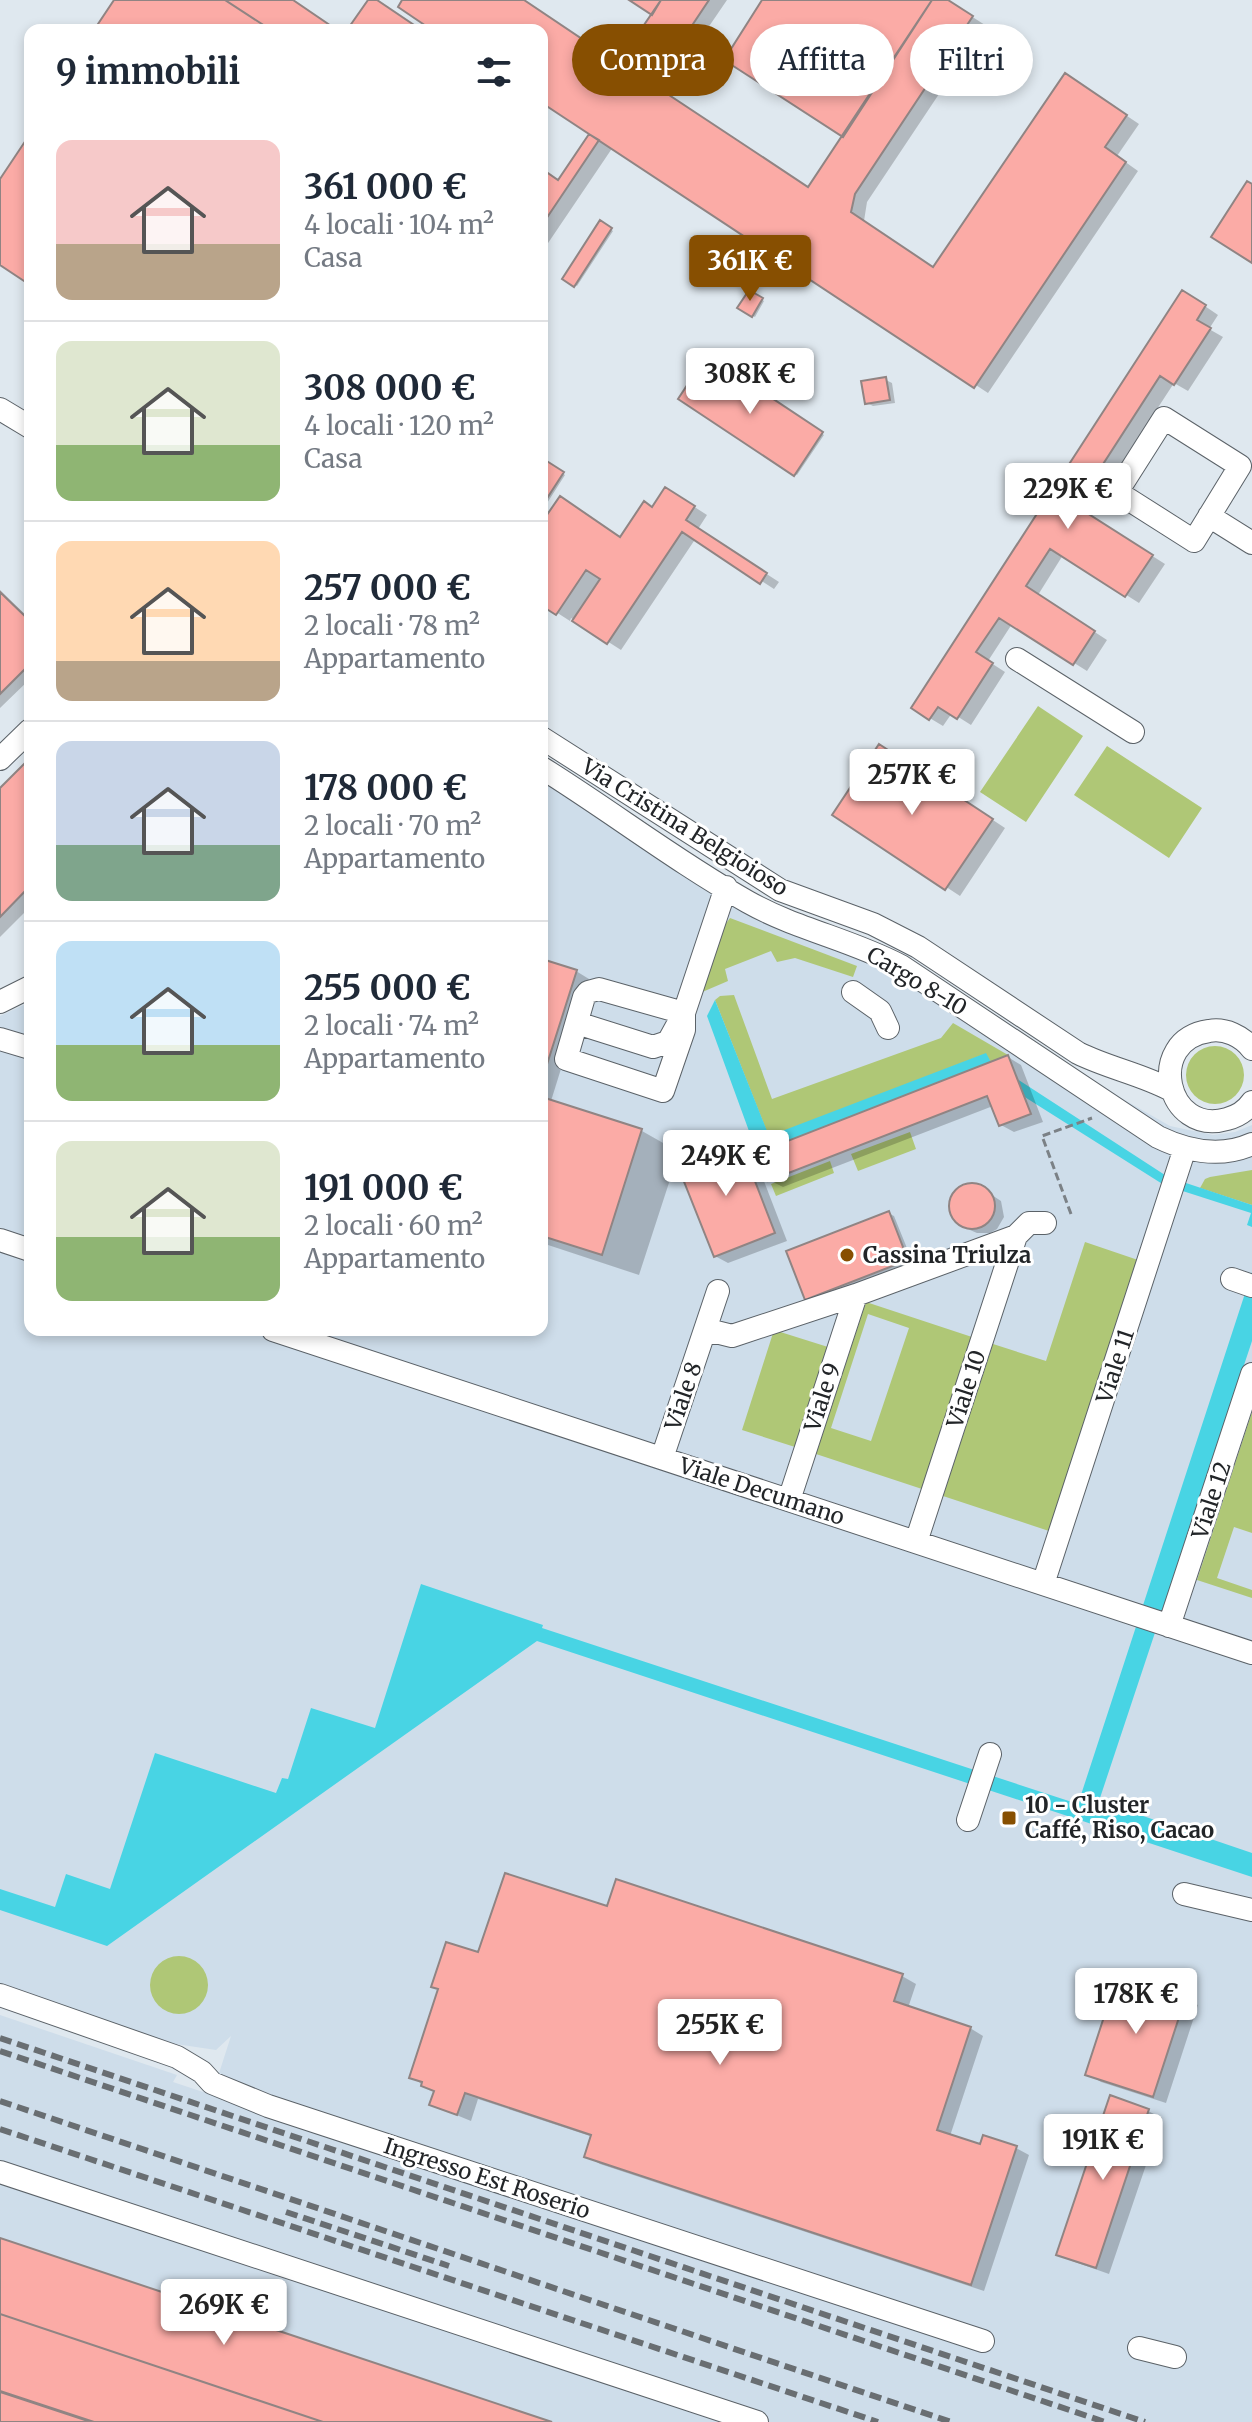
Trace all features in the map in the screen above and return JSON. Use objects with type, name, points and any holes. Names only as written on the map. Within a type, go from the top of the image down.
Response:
[{"type":"street","points":[[0,409],[24,423]]},
{"type":"street","points":[[1164,418],[1240,466],[1209,516],[1194,541],[1117,492],[1164,418]]},
{"type":"street","points":[[1209,516],[1252,543]]},
{"type":"street","points":[[1017,659],[1133,732]]},
{"type":"street","points":[[0,759],[24,736]]},
{"type":"street","name":"Via Cristina Belgioioso","points":[[548,742],[780,890],[873,924],[918,947],[1078,1053],[1097,1063],[1146,1077],[1171,1090]]},
{"type":"street","name":"Cargo 8-10","points":[[548,776],[557,788],[639,842],[767,911],[862,947],[901,966],[1158,1137],[1185,1148],[1219,1152],[1252,1144]]},
{"type":"street","points":[[577,1023],[653,1047],[668,1042],[684,1013],[726,887]]},
{"type":"street","points":[[599,989],[684,1013],[684,1030],[663,1091],[566,1059],[586,994],[599,989]]},
{"type":"street","points":[[0,1002],[24,990]]},
{"type":"street","points":[[853,992],[880,1011],[888,1028]]},
{"type":"street","points":[[1247,1042],[1211,1030],[1198,1033],[1186,1040],[1177,1051],[1169,1077],[1178,1104],[1190,1115],[1204,1121],[1235,1117],[1252,1102]]},
{"type":"street","points":[[0,1039],[24,1046]]},
{"type":"street","points":[[1124,1070],[1147,1067],[1177,1051]]},
{"type":"street","name":"Viale 11","points":[[1043,1584],[1185,1148]]},
{"type":"street","points":[[704,1334],[716,1332],[732,1336],[856,1295],[1016,1236],[1029,1223],[1045,1223]]},
{"type":"street","name":"Viale 10","points":[[916,1542],[1016,1236]]},
{"type":"street","points":[[0,1240],[24,1248]]},
{"type":"street","name":"Viale 8","points":[[662,1458],[718,1291]]},
{"type":"street","name":"Viale 9","points":[[789,1500],[856,1295]]},
{"type":"street","name":"Viale Decumano","points":[[291,1336],[1252,1653]]},
{"type":"street","name":"Viale 12","points":[[1169,1626],[1252,1374]]},
{"type":"street","points":[[968,1820],[990,1754]]},
{"type":"street","points":[[1184,1894],[1252,1910]]},
{"type":"street","name":"Ingresso Est Roserio","points":[[0,1995],[177,2057],[202,2072],[212,2083],[268,2106],[983,2341]]},
{"type":"street","points":[[0,2172],[757,2422]]},
{"type":"street","points":[[1139,2348],[1175,2357]]},
{"type":"path","points":[[1071,1214],[1042,1136],[1093,1117]]},
{"type":"shaded area","points":[[548,758],[754,895],[909,960],[1123,1099],[1170,1126],[1213,1135],[1235,1132],[1252,1125],[1252,2422],[0,2422],[0,2015],[177,2075],[173,2082],[212,2095],[231,2036],[216,2050],[169,2043],[0,1984],[0,1016],[24,1005],[24,1336],[548,1336]]},
{"type":"green space","points":[[1038,706],[1083,736],[1026,822],[980,792]]},
{"type":"green space","points":[[1107,746],[1202,808],[1169,858],[1074,795]]},
{"type":"green space","points":[[730,918],[857,966],[853,977],[795,958],[777,962],[771,951],[725,969],[728,981],[700,993],[724,926]]},
{"type":"green space","points":[[734,995],[772,1099],[941,1038],[953,1023],[1008,1055],[991,1062],[985,1054],[769,1137],[715,1000],[720,996]]},
{"type":"green space","points":[[1215,1046],[1226,1048],[1235,1055],[1242,1064],[1242,1086],[1235,1095],[1226,1102],[1215,1104],[1204,1102],[1195,1095],[1188,1086],[1186,1075],[1188,1064],[1195,1055],[1204,1048]]},
{"type":"green space","points":[[910,1132],[916,1149],[858,1171],[851,1154]]},
{"type":"green space","points":[[830,1161],[834,1173],[776,1196],[771,1184]]},
{"type":"green space","points":[[1252,1170],[1252,1205],[1200,1188],[1210,1177]]},
{"type":"green space","points":[[1085,1242],[1138,1260],[1049,1531],[943,1496],[993,1344],[1046,1361]]},
{"type":"green space","points":[[866,1302],[972,1337],[922,1489],[816,1454]],"holes":[[[868,1314],[909,1328],[871,1441],[831,1428]]]},
{"type":"green space","points":[[774,1330],[828,1347],[795,1447],[742,1430]]},
{"type":"green space","points":[[1252,1412],[1252,1533],[1234,1527],[1217,1578],[1252,1590],[1252,1598],[1197,1580]]},
{"type":"green space","points":[[179,1956],[199,1965],[208,1985],[199,2005],[179,2014],[159,2005],[150,1985],[159,1965]]},
{"type":"water","points":[[715,1000],[769,1136],[986,1053],[991,1062],[1168,1177],[1252,1205],[1252,1227],[1247,1225],[1251,1213],[1164,1185],[979,1068],[757,1153],[707,1016]]},
{"type":"water","points":[[1252,1272],[1252,1341],[1099,1801],[1252,1853],[1252,1877],[537,1641],[107,1946],[0,1910],[0,1889],[55,1907],[66,1874],[110,1889],[155,1753],[276,1793],[282,1778],[288,1779],[311,1708],[375,1728],[421,1584],[543,1625],[542,1628],[1078,1804]]},
{"type":"building","points":[[114,0],[225,0],[262,24],[98,24]]},
{"type":"building","points":[[225,0],[293,0],[328,24],[262,24]]},
{"type":"building","points":[[368,0],[377,0],[413,24],[351,24]]},
{"type":"building","points":[[402,0],[524,0],[572,32],[572,96],[671,96],[808,187],[868,96],[894,96],[894,57],[910,33],[910,96],[920,96],[855,194],[851,212],[933,267],[1065,73],[1127,115],[1105,147],[1126,162],[974,388],[548,107],[548,24],[423,24],[398,7]]},
{"type":"building","points":[[629,0],[661,0],[652,15]]},
{"type":"building","points":[[661,0],[709,0],[693,24],[645,24]]},
{"type":"building","points":[[762,0],[932,0],[916,24],[910,24],[910,34],[894,58],[894,24],[750,24],[750,77],[734,66],[734,44]]},
{"type":"building","points":[[932,0],[948,0],[973,16],[968,24],[916,24]]},
{"type":"building","points":[[780,96],[870,96],[843,137]]},
{"type":"building","points":[[589,134],[599,140],[548,216],[548,173],[558,180]]},
{"type":"building","points":[[24,143],[24,281],[0,265],[0,179]]},
{"type":"building","points":[[1247,181],[1252,184],[1252,263],[1211,237]]},
{"type":"building","points":[[600,220],[612,228],[574,287],[562,279]]},
{"type":"building","points":[[749,290],[763,298],[752,317],[737,308]]},
{"type":"building","points":[[1182,290],[1206,305],[1197,320],[1211,328],[1174,385],[1160,376],[1076,506],[1153,555],[1125,597],[1050,549],[1026,586],[1095,631],[1073,665],[999,618],[976,652],[993,663],[957,719],[938,707],[929,720],[911,708]]},
{"type":"building","points":[[707,355],[823,432],[794,476],[678,399]]},
{"type":"building","points":[[886,377],[890,400],[865,404],[861,381]]},
{"type":"building","points":[[548,462],[564,472],[548,497]]},
{"type":"building","points":[[665,487],[695,506],[686,520],[767,573],[760,584],[682,532],[607,644],[572,621],[600,579],[586,570],[556,615],[548,610],[548,513],[560,496],[620,537],[644,501],[652,507]]},
{"type":"building","points":[[0,592],[24,615],[24,670],[0,694]]},
{"type":"building","points":[[879,744],[993,819],[945,890],[832,815]]},
{"type":"building","points":[[24,764],[24,892],[0,917],[0,788]]},
{"type":"building","points":[[548,961],[577,970],[548,1061]]},
{"type":"building","points":[[1008,1055],[1031,1114],[999,1126],[987,1096],[768,1181],[757,1153]]},
{"type":"building","points":[[548,1099],[642,1129],[602,1255],[548,1238]]},
{"type":"building","points":[[739,1140],[775,1233],[714,1257],[677,1164]]},
{"type":"building","points":[[972,1183],[989,1189],[995,1206],[989,1223],[972,1229],[955,1223],[949,1206],[955,1189]]},
{"type":"building","name":"Cassina Triulza","points":[[889,1211],[908,1260],[805,1300],[786,1251]]},
{"type":"building","points":[[505,1873],[607,1906],[616,1879],[903,1974],[894,2001],[971,2027],[937,2130],[980,2144],[983,2135],[1017,2146],[971,2285],[584,2157],[591,2135],[465,2093],[457,2115],[429,2105],[434,2091],[421,2086],[422,2082],[409,2078],[438,1989],[431,1987],[446,1942],[478,1952]]},
{"type":"building","points":[[1118,1974],[1186,1996],[1153,2097],[1085,2075]]},
{"type":"building","points":[[1110,2095],[1149,2109],[1096,2268],[1056,2255]]},
{"type":"building","points":[[0,2238],[552,2422],[323,2422],[0,2314]]},
{"type":"building","points":[[0,2314],[323,2422],[94,2422],[0,2391]]},
{"type":"building","points":[[0,2392],[91,2422],[0,2422]]},
{"type":"railway","points":[[0,2038],[1145,2422]]},
{"type":"railway","points":[[0,2051],[1105,2422]]},
{"type":"railway","points":[[0,2101],[951,2422]]},
{"type":"railway","points":[[0,2129],[878,2422]]},
{"type":"railway","points":[[286,2212],[449,2266]]},
{"type":"place","name":"Cassina Triulza","points":[[847,1255]]},
{"type":"place","name":"10 - Cluster Caffé, Riso, Cacao","points":[[1009,1818]]}]
